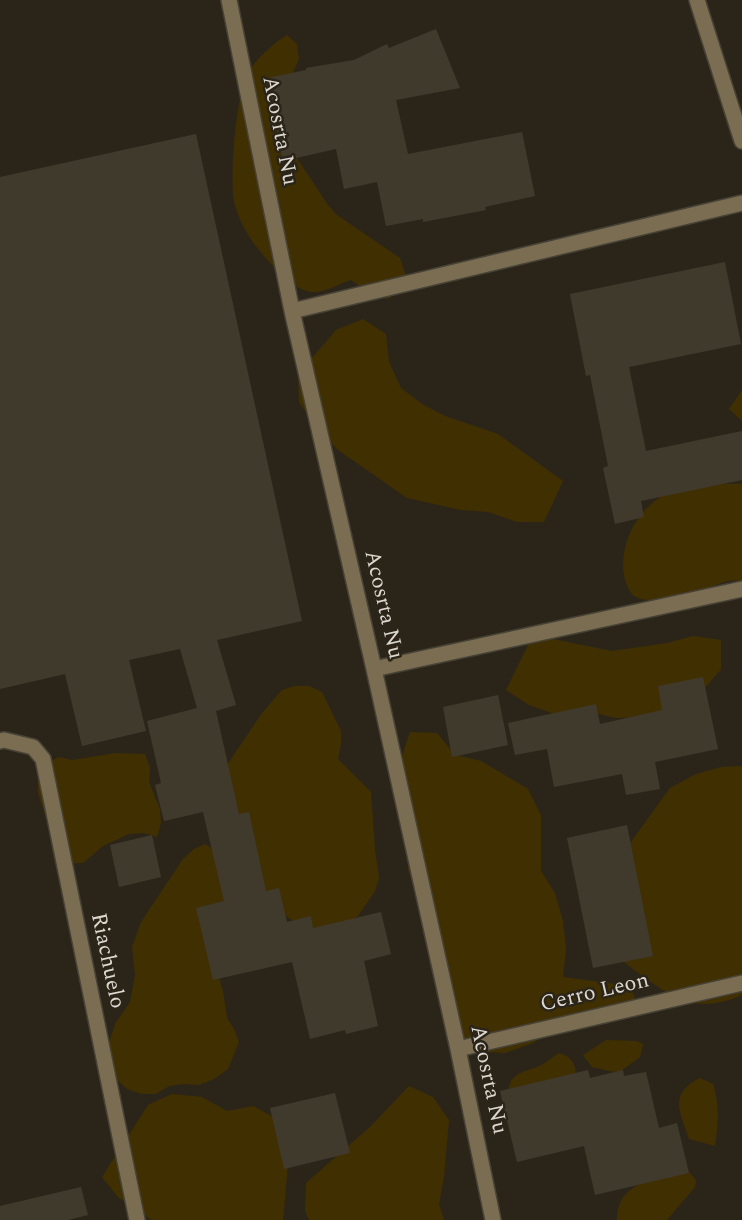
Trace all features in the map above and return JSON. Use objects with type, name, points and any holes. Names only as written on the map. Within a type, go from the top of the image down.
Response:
[{"type":"street","name":"Acosrta Nu","points":[[229,0],[292,311],[374,669],[458,1049],[493,1220]]},
{"type":"street","points":[[697,0],[742,141]]},
{"type":"street","points":[[292,311],[742,203]]},
{"type":"street","points":[[374,669],[742,589]]},
{"type":"street","name":"Riachuelo","points":[[0,741],[33,747],[43,759],[137,1220]]},
{"type":"street","name":"Cerro Leon","points":[[458,1049],[742,983]]},
{"type":"shaded area","points":[[287,35],[297,44],[299,59],[287,86],[287,143],[337,215],[400,258],[406,276],[389,299],[374,296],[351,280],[317,292],[296,286],[282,275],[262,253],[245,230],[238,214],[233,193],[233,160],[242,88],[249,71],[258,59]]},
{"type":"shaded area","points":[[363,319],[386,334],[389,362],[401,388],[422,404],[445,416],[498,434],[563,481],[544,522],[517,522],[488,512],[461,510],[407,498],[338,450],[316,427],[299,402],[298,374],[336,330]]},
{"type":"shaded area","points":[[742,390],[742,421],[729,409]]},
{"type":"shaded area","points":[[742,484],[742,581],[726,582],[703,591],[669,599],[643,599],[632,594],[623,570],[626,543],[631,530],[648,507],[676,490],[705,485]]},
{"type":"shaded area","points":[[533,635],[612,651],[667,643],[693,636],[721,640],[721,669],[701,693],[646,717],[615,718],[584,710],[557,715],[529,705],[506,690]]},
{"type":"shaded area","points":[[295,686],[309,686],[322,692],[341,731],[338,759],[371,792],[379,878],[375,891],[358,916],[346,923],[317,933],[303,928],[268,903],[213,808],[219,772],[229,762],[262,713],[282,690]]},
{"type":"shaded area","points":[[410,732],[437,733],[455,755],[481,761],[528,789],[541,815],[541,871],[555,893],[563,921],[566,949],[563,977],[631,986],[639,1014],[608,1018],[580,1011],[533,1043],[505,1053],[475,1051],[453,1034],[454,1006],[451,978],[416,896],[408,869],[401,759]]},
{"type":"shaded area","points":[[116,753],[145,754],[150,768],[149,782],[160,809],[161,823],[157,837],[144,833],[129,834],[103,846],[83,863],[55,864],[47,821],[38,793],[38,777],[45,764],[59,757],[72,760]]},
{"type":"shaded area","points":[[742,766],[742,995],[716,1003],[688,1002],[666,992],[602,943],[593,933],[581,911],[670,788],[696,774],[721,767]]},
{"type":"shaded area","points":[[205,844],[216,851],[231,876],[215,963],[223,991],[227,1018],[239,1042],[228,1069],[214,1079],[199,1085],[169,1086],[156,1094],[142,1094],[127,1089],[116,1079],[106,1053],[115,1024],[130,1002],[135,975],[132,947],[141,922],[183,859],[194,849]]},
{"type":"shaded area","points":[[606,1040],[636,1041],[643,1044],[640,1057],[621,1071],[614,1072],[592,1067],[583,1055]]},
{"type":"shaded area","points":[[559,1053],[574,1063],[576,1074],[574,1092],[509,1089],[513,1078],[517,1075],[538,1067]]},
{"type":"shaded area","points":[[700,1078],[713,1084],[717,1100],[715,1146],[689,1139],[680,1112],[680,1097],[684,1090]]},
{"type":"shaded area","points":[[409,1086],[433,1097],[449,1120],[439,1204],[444,1220],[309,1220],[305,1211],[306,1183],[370,1127]]},
{"type":"shaded area","points":[[172,1094],[202,1097],[227,1111],[253,1106],[277,1119],[290,1142],[283,1220],[152,1220],[118,1197],[102,1177],[148,1105]]},
{"type":"shaded area","points":[[687,1170],[696,1180],[695,1187],[667,1220],[617,1220],[619,1207],[631,1189],[652,1179]]},
{"type":"building","points":[[436,29],[460,88],[396,100],[408,154],[522,132],[535,196],[485,207],[486,210],[423,222],[423,219],[386,226],[377,182],[344,189],[336,149],[283,161],[267,78],[306,70],[306,68],[354,60],[387,44],[389,48]]},
{"type":"building","points":[[196,134],[302,621],[217,640],[236,705],[216,711],[239,814],[249,812],[266,891],[279,888],[287,922],[311,916],[313,928],[381,912],[391,954],[364,961],[378,1026],[346,1034],[345,1030],[310,1039],[292,962],[213,980],[196,908],[224,901],[203,812],[164,821],[155,785],[161,783],[147,721],[197,708],[180,649],[129,660],[146,731],[82,746],[65,674],[0,689],[0,177]]},
{"type":"building","points":[[725,262],[741,344],[629,367],[646,451],[742,431],[742,480],[641,501],[644,517],[615,524],[603,468],[608,466],[590,375],[586,376],[570,294]]},
{"type":"building","points":[[703,677],[718,749],[655,762],[660,789],[626,795],[622,774],[554,787],[547,749],[515,755],[508,723],[596,704],[600,724],[662,710],[658,686]]},
{"type":"building","points":[[498,695],[508,745],[452,757],[443,707]]},
{"type":"building","points":[[627,825],[653,956],[593,968],[567,838]]},
{"type":"building","points":[[152,835],[161,877],[119,887],[110,845]]},
{"type":"building","points":[[588,1070],[590,1078],[623,1070],[624,1076],[646,1072],[659,1128],[677,1123],[689,1173],[595,1195],[584,1146],[517,1162],[500,1091]]},
{"type":"building","points":[[335,1093],[350,1153],[284,1169],[270,1108]]},
{"type":"building","points":[[81,1187],[88,1215],[68,1220],[0,1220],[0,1206]]}]
